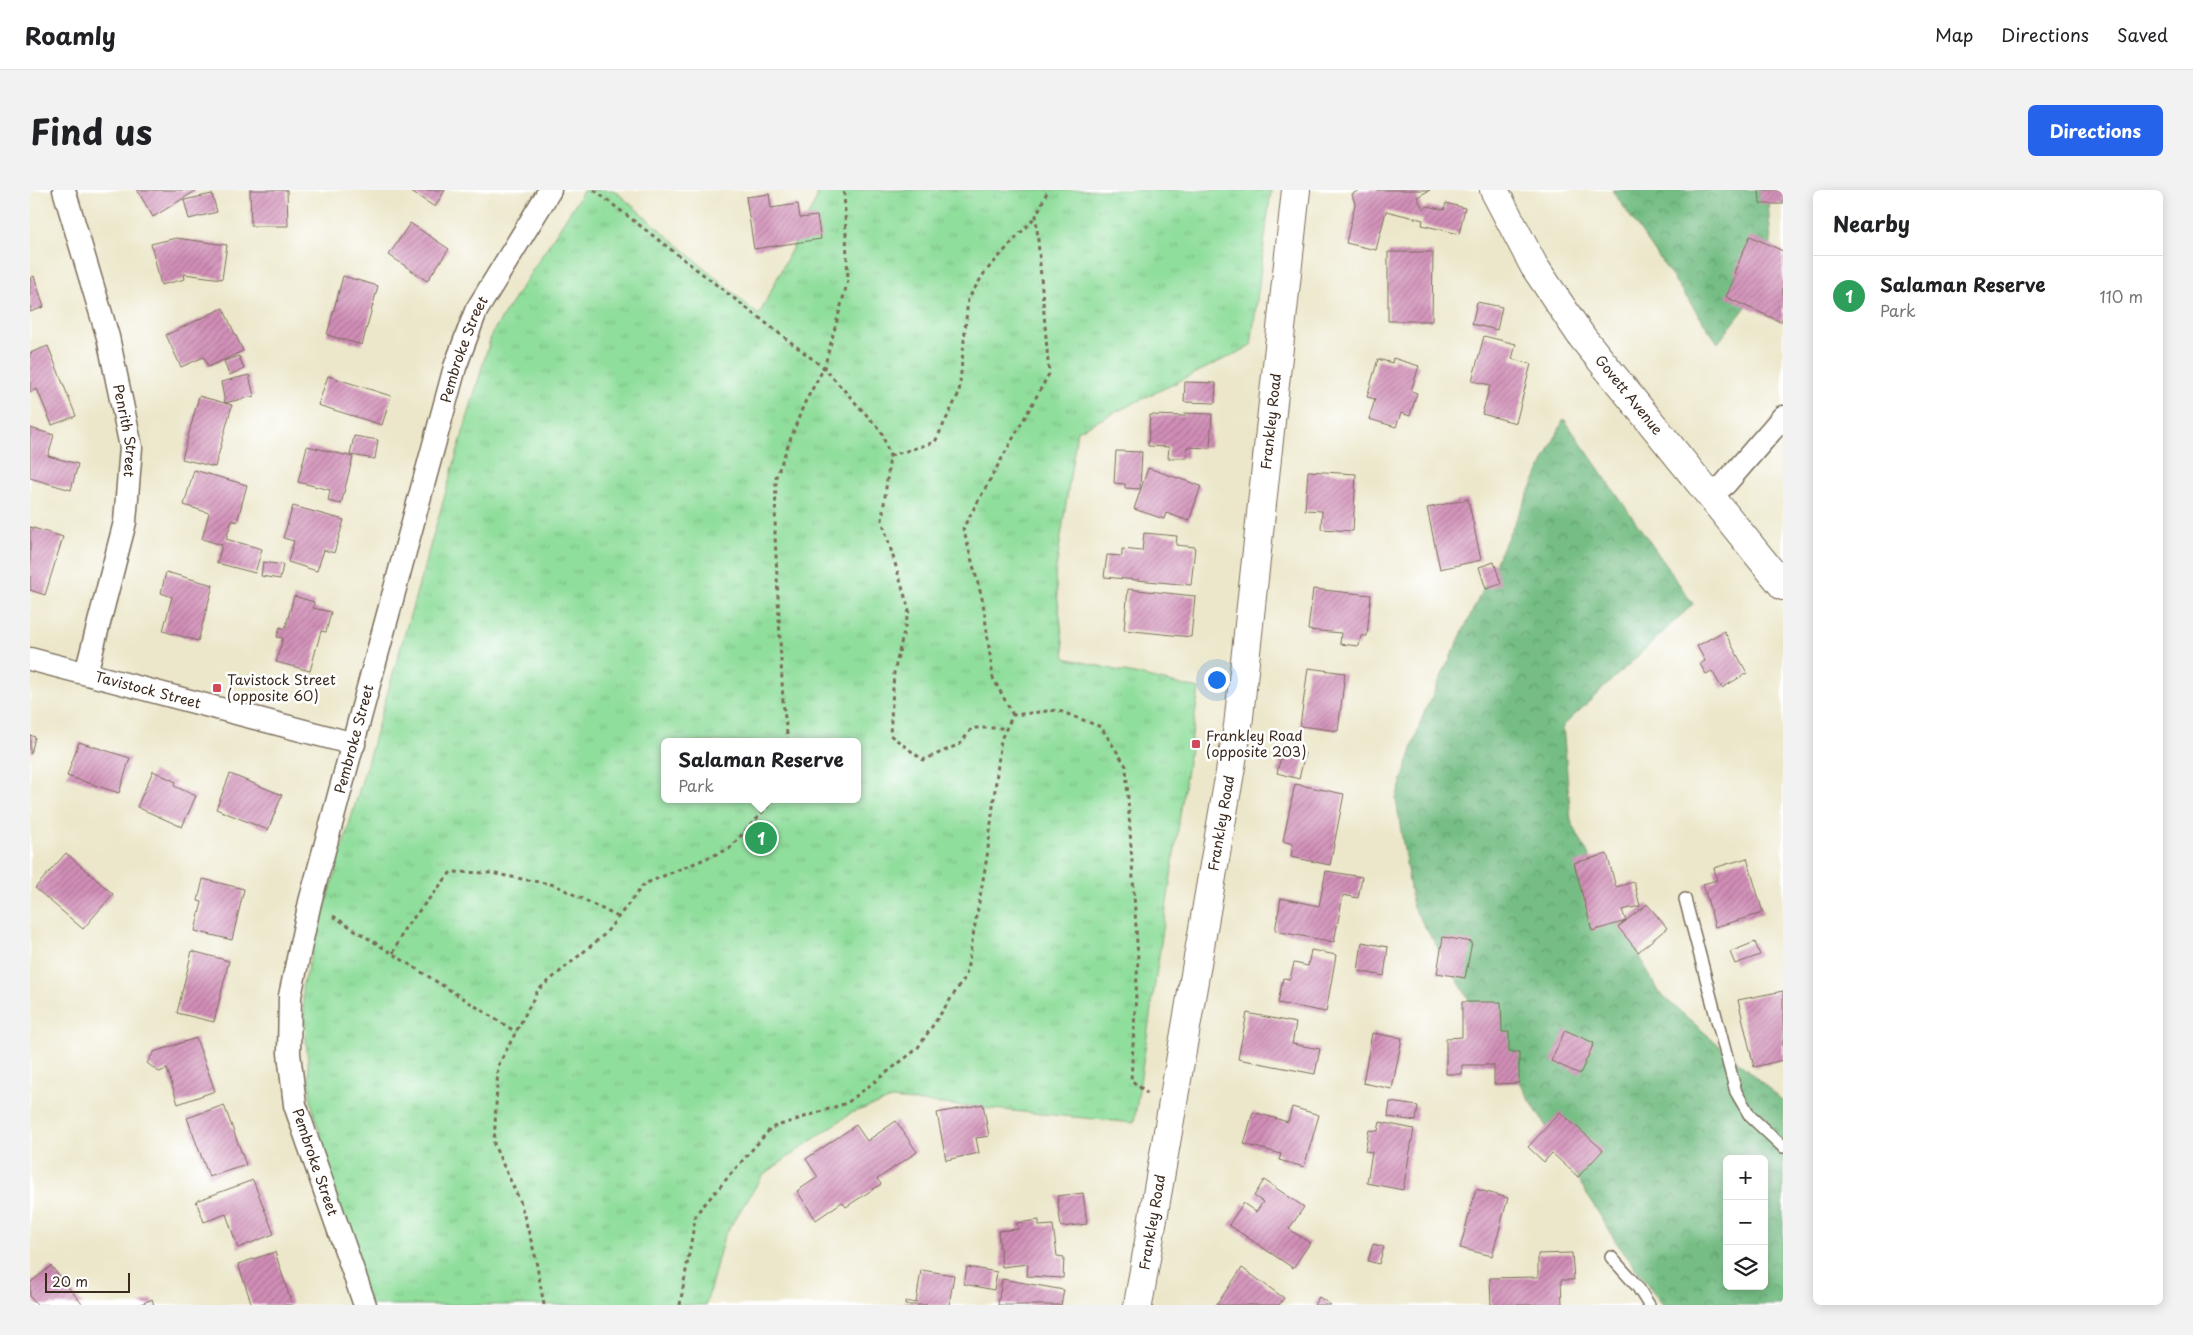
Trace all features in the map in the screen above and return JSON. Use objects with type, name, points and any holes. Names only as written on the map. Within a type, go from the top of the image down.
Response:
[{"type":"street","name":"Penrith Street","points":[[64,190],[108,338],[131,447],[125,522],[86,673]]},
{"type":"street","name":"Pembroke Street","points":[[365,1305],[295,1105],[289,1053],[290,996],[310,902],[456,367],[476,311],[550,190]]},
{"type":"street","name":"Frankley Road","points":[[1138,1305],[1238,726],[1296,190]]},
{"type":"street","name":"Govett Avenue","points":[[1494,190],[1534,266],[1582,337],[1783,586]]},
{"type":"street","points":[[1710,496],[1725,484],[1783,417]]},
{"type":"street","name":"Tavistock Street","points":[[30,659],[354,744]]},
{"type":"lane","points":[[1685,899],[1736,1092],[1750,1116],[1783,1147]]},
{"type":"lane","points":[[1611,1257],[1637,1286],[1649,1305]]},
{"type":"path","points":[[594,190],[824,368],[881,431],[890,456],[882,520],[909,610],[894,673],[890,735],[923,760],[960,744],[972,728],[1007,728]]},
{"type":"path","points":[[788,738],[783,702],[775,535],[776,477],[804,404],[824,368],[848,280],[844,190]]},
{"type":"path","points":[[890,456],[935,442],[959,394],[968,299],[984,272],[1036,216],[1048,190]]},
{"type":"path","points":[[1013,715],[993,678],[983,602],[963,528],[1049,374],[1036,216]]},
{"type":"path","points":[[1013,715],[1057,710],[1101,727],[1126,766],[1138,959],[1131,1080],[1172,1112]]},
{"type":"path","points":[[680,1305],[696,1214],[771,1128],[847,1103],[917,1049],[966,976],[987,857],[1001,739],[1013,715]]},
{"type":"path","points":[[544,1305],[535,1255],[520,1201],[494,1145],[498,1066],[538,990],[605,934],[644,884],[729,849],[770,803]]},
{"type":"path","points":[[392,953],[405,928],[452,872],[490,873],[556,885],[618,917]]},
{"type":"path","points":[[310,902],[516,1032]]},
{"type":"green space","points":[[584,190],[614,190],[759,315],[817,198],[816,190],[1271,190],[1251,346],[1077,431],[1055,576],[1065,658],[1199,689],[1134,1123],[892,1099],[851,1113],[763,1175],[724,1236],[706,1305],[366,1305],[311,1101],[302,987],[492,333]]},
{"type":"green space","points":[[1612,190],[1767,190],[1771,243],[1745,308],[1718,343]]},
{"type":"green space","points":[[1564,419],[1693,604],[1563,726],[1571,821],[1658,992],[1783,1101],[1783,1305],[1663,1305],[1616,1242],[1413,907],[1396,799],[1423,715]]},
{"type":"building","points":[[137,190],[197,190],[153,217]]},
{"type":"building","points":[[250,190],[287,190],[288,226],[251,226]]},
{"type":"building","points":[[408,190],[445,190],[435,207]]},
{"type":"building","points":[[1360,190],[1430,190],[1417,197],[1423,209],[1428,206],[1444,210],[1446,203],[1465,208],[1459,234],[1422,225],[1423,220],[1386,211],[1376,250],[1346,243],[1355,204],[1352,194]]},
{"type":"building","points":[[1759,190],[1783,190],[1783,204],[1760,204]]},
{"type":"building","points":[[212,194],[217,212],[189,219],[184,200]]},
{"type":"building","points":[[769,194],[771,208],[798,204],[800,218],[817,216],[821,239],[754,249],[746,197]]},
{"type":"building","points":[[410,223],[449,249],[427,281],[389,255]]},
{"type":"building","points":[[1750,236],[1783,251],[1783,316],[1781,322],[1726,297]]},
{"type":"building","points":[[176,238],[227,245],[222,279],[184,274],[185,279],[161,285],[151,244]]},
{"type":"building","points":[[1388,252],[1433,252],[1432,321],[1388,321]]},
{"type":"building","points":[[34,276],[44,307],[30,312],[30,278]]},
{"type":"building","points":[[343,276],[378,286],[362,345],[327,335]]},
{"type":"building","points":[[1477,302],[1502,307],[1497,330],[1472,324]]},
{"type":"building","points":[[223,308],[243,351],[208,367],[204,357],[181,367],[166,335]]},
{"type":"building","points":[[1484,336],[1516,344],[1512,359],[1531,364],[1516,423],[1482,414],[1490,385],[1472,381]]},
{"type":"building","points":[[48,346],[76,416],[52,425],[37,389],[30,392],[30,353]]},
{"type":"building","points":[[239,356],[244,369],[229,375],[224,361]]},
{"type":"building","points":[[1393,358],[1419,366],[1411,391],[1417,393],[1410,416],[1401,413],[1396,427],[1369,419],[1375,399],[1367,397],[1378,359],[1392,363]]},
{"type":"building","points":[[249,375],[254,396],[225,403],[221,382]]},
{"type":"building","points":[[328,376],[391,396],[382,425],[318,405]]},
{"type":"building","points":[[1185,382],[1216,383],[1215,403],[1184,402]]},
{"type":"building","points":[[199,396],[232,405],[215,467],[182,459]]},
{"type":"building","points":[[1185,413],[1212,414],[1210,448],[1187,447],[1187,458],[1168,458],[1169,447],[1148,446],[1150,415],[1185,416]]},
{"type":"building","points":[[30,428],[54,435],[48,456],[78,464],[71,490],[30,478]]},
{"type":"building","points":[[354,436],[378,440],[375,459],[350,455]]},
{"type":"building","points":[[307,446],[353,457],[341,504],[328,501],[330,490],[298,482]]},
{"type":"building","points":[[1116,451],[1142,452],[1140,489],[1125,488],[1125,484],[1114,483]]},
{"type":"building","points":[[1148,468],[1201,486],[1189,521],[1166,513],[1164,519],[1134,509]]},
{"type":"building","points":[[194,470],[247,485],[237,522],[232,520],[226,539],[262,549],[255,573],[217,563],[222,545],[202,539],[209,513],[184,505]]},
{"type":"building","points":[[1308,471],[1356,474],[1353,531],[1321,529],[1322,511],[1305,510]]},
{"type":"building","points":[[1468,499],[1481,560],[1440,569],[1427,508]]},
{"type":"building","points":[[293,506],[344,520],[334,553],[324,550],[317,571],[288,562],[294,541],[283,538]]},
{"type":"building","points":[[30,527],[63,537],[45,595],[30,590]]},
{"type":"building","points":[[1144,533],[1177,536],[1176,545],[1195,547],[1191,585],[1104,577],[1107,555],[1122,556],[1122,549],[1142,551]]},
{"type":"building","points":[[263,562],[283,565],[280,579],[261,576]]},
{"type":"building","points":[[1494,562],[1501,584],[1486,589],[1479,567]]},
{"type":"building","points":[[166,572],[213,585],[198,641],[163,631],[172,597],[161,593]]},
{"type":"building","points":[[1128,589],[1195,596],[1191,637],[1124,630]]},
{"type":"building","points":[[1313,589],[1371,595],[1367,636],[1361,636],[1359,646],[1340,644],[1341,633],[1308,630]]},
{"type":"building","points":[[294,596],[314,602],[313,608],[331,612],[326,632],[321,631],[310,671],[276,662],[283,638],[277,637],[280,627],[285,629]]},
{"type":"building","points":[[1724,631],[1747,673],[1722,688],[1712,671],[1706,674],[1700,664],[1705,661],[1697,646]]},
{"type":"building","points":[[1308,668],[1345,673],[1338,731],[1300,726]]},
{"type":"building","points":[[30,735],[35,737],[31,754],[30,754]]},
{"type":"building","points":[[79,742],[130,758],[119,793],[67,776]]},
{"type":"building","points":[[1283,748],[1305,753],[1299,779],[1277,773]]},
{"type":"building","points":[[153,771],[176,782],[174,786],[196,796],[182,827],[137,807]]},
{"type":"building","points":[[230,774],[282,795],[268,830],[216,809]]},
{"type":"building","points":[[1295,784],[1344,794],[1330,865],[1291,857],[1293,844],[1283,841]]},
{"type":"building","points":[[66,853],[113,894],[83,929],[35,888]]},
{"type":"building","points":[[1607,854],[1616,887],[1634,882],[1640,906],[1622,910],[1626,921],[1592,931],[1574,863]]},
{"type":"building","points":[[1747,858],[1763,913],[1715,927],[1703,884],[1717,880],[1714,868]]},
{"type":"building","points":[[1326,871],[1362,877],[1358,898],[1343,895],[1334,942],[1275,931],[1281,898],[1319,906]]},
{"type":"building","points":[[203,879],[244,889],[232,940],[195,931],[202,902],[198,901]]},
{"type":"building","points":[[1647,904],[1667,928],[1638,952],[1618,927]]},
{"type":"building","points":[[1443,937],[1472,942],[1465,978],[1437,973]]},
{"type":"building","points":[[1362,942],[1388,947],[1384,976],[1358,971]]},
{"type":"building","points":[[1755,942],[1760,955],[1735,964],[1730,952]]},
{"type":"building","points":[[1311,950],[1336,955],[1326,1012],[1278,1003],[1283,978],[1290,979],[1294,963],[1308,966]]},
{"type":"building","points":[[192,951],[229,961],[214,1022],[177,1013]]},
{"type":"building","points":[[1783,991],[1783,1060],[1754,1067],[1738,1000]]},
{"type":"building","points":[[1462,1002],[1501,1002],[1502,1032],[1509,1032],[1509,1052],[1519,1052],[1519,1083],[1494,1084],[1494,1065],[1462,1065],[1462,1074],[1446,1074],[1446,1038],[1462,1037]]},
{"type":"building","points":[[1247,1013],[1296,1023],[1292,1044],[1320,1049],[1315,1074],[1238,1059]]},
{"type":"building","points":[[1565,1030],[1594,1043],[1580,1074],[1551,1061]]},
{"type":"building","points":[[1372,1033],[1402,1038],[1392,1089],[1363,1083]]},
{"type":"building","points":[[196,1038],[215,1091],[178,1104],[167,1069],[159,1072],[147,1063],[154,1052]]},
{"type":"building","points":[[1390,1102],[1418,1106],[1416,1121],[1388,1117]]},
{"type":"building","points":[[983,1104],[989,1136],[976,1138],[979,1153],[946,1160],[937,1113]]},
{"type":"building","points":[[224,1105],[246,1165],[209,1177],[187,1118]]},
{"type":"building","points":[[1292,1107],[1319,1115],[1304,1167],[1279,1160],[1281,1154],[1244,1144],[1253,1112],[1288,1122]]},
{"type":"building","points":[[1560,1112],[1603,1150],[1578,1177],[1552,1153],[1544,1162],[1528,1147]]},
{"type":"building","points":[[896,1121],[917,1152],[877,1179],[881,1184],[846,1207],[842,1202],[816,1220],[797,1191],[818,1177],[806,1159],[856,1125],[867,1141]]},
{"type":"building","points":[[1380,1122],[1414,1129],[1403,1190],[1367,1183],[1372,1152],[1365,1151],[1369,1130],[1378,1131]]},
{"type":"building","points":[[253,1180],[274,1234],[238,1248],[226,1214],[204,1222],[196,1201]]},
{"type":"building","points":[[1264,1180],[1304,1207],[1289,1229],[1310,1243],[1293,1268],[1229,1225],[1243,1203],[1256,1212],[1263,1202],[1254,1196]]},
{"type":"building","points":[[1476,1189],[1508,1198],[1492,1256],[1460,1248]]},
{"type":"building","points":[[1083,1193],[1087,1224],[1061,1227],[1057,1196]]},
{"type":"building","points":[[1039,1220],[1039,1226],[1053,1225],[1057,1256],[1064,1257],[1063,1278],[1027,1276],[1028,1264],[1002,1267],[998,1231],[1018,1229],[1017,1223]]},
{"type":"building","points":[[1373,1244],[1384,1247],[1379,1264],[1368,1261]]},
{"type":"building","points":[[275,1252],[292,1305],[252,1305],[238,1264]]},
{"type":"building","points":[[1572,1253],[1574,1280],[1561,1280],[1562,1305],[1491,1305],[1490,1278],[1538,1277],[1538,1254]]},
{"type":"building","points":[[51,1266],[83,1305],[37,1305],[30,1297],[30,1283]]},
{"type":"building","points":[[967,1267],[997,1272],[994,1290],[964,1284]]},
{"type":"building","points":[[1242,1268],[1284,1298],[1279,1305],[1216,1305]]},
{"type":"building","points":[[921,1270],[954,1275],[949,1305],[905,1305],[906,1301],[916,1303]]},
{"type":"building","points":[[1002,1279],[1064,1290],[1061,1305],[998,1305]]},
{"type":"building","points":[[1319,1297],[1331,1305],[1314,1305]]},
{"type":"building","points":[[152,1299],[154,1305],[139,1305]]},
{"type":"place","name":"Tavistock Street (opposite 60)","points":[[217,688]]},
{"type":"place","name":"Frankley Road (opposite 203)","points":[[1196,744]]},
{"type":"place","name":"Salaman Reserve","points":[[761,838]]}]
